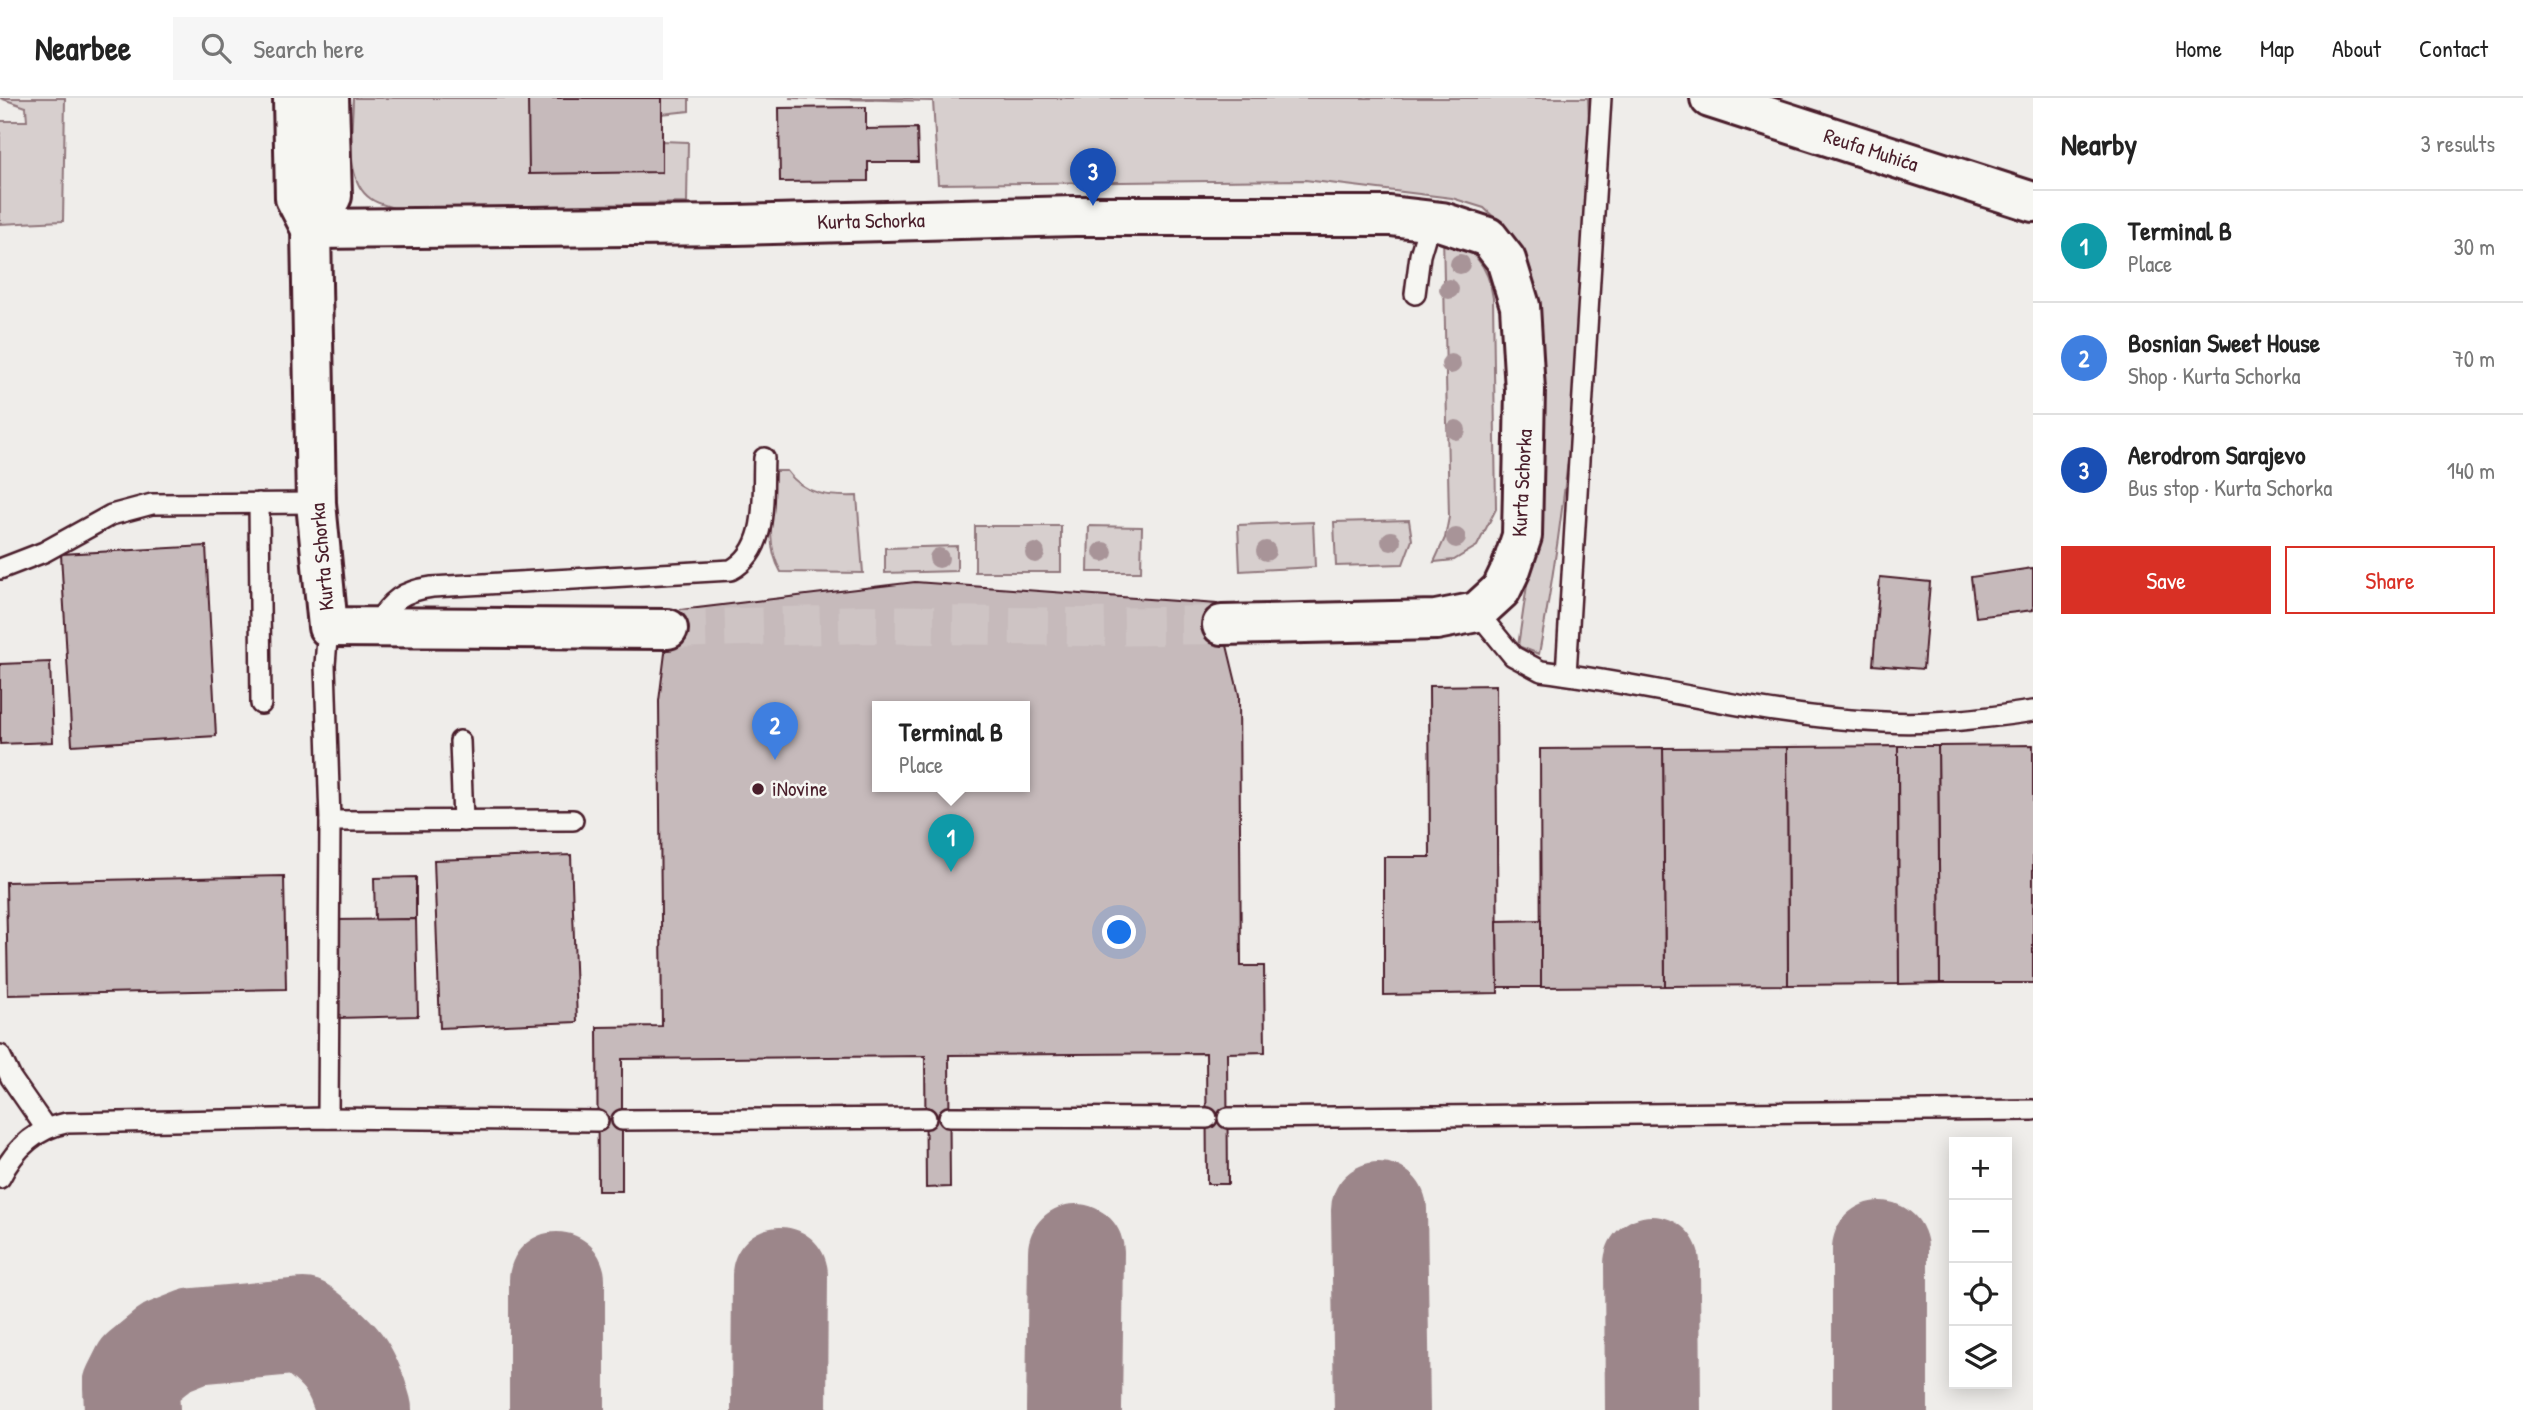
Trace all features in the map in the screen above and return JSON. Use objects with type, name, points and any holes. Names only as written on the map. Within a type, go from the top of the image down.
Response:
[{"type":"street","name":"Kurta Schorka","points":[[293,98],[295,198],[311,229],[316,503],[328,628],[376,625],[668,629]]},
{"type":"street","points":[[311,229],[332,196],[330,98]]},
{"type":"street","name":"Reufa Muhića","points":[[1710,98],[2033,202]]},
{"type":"street","name":"Kurta Schorka","points":[[311,229],[736,225],[1075,216],[1390,216],[1430,221],[1488,237],[1506,260],[1520,306],[1525,390],[1522,536],[1501,590],[1477,612]]},
{"type":"street","points":[[1222,625],[1436,620],[1477,612]]},
{"type":"lane","points":[[1566,674],[1601,98]]},
{"type":"lane","points":[[1415,294],[1420,255],[1430,221]]},
{"type":"lane","points":[[376,625],[390,603],[409,590],[731,570],[750,556],[759,539],[764,458]]},
{"type":"lane","points":[[259,503],[261,704]]},
{"type":"lane","points":[[0,569],[44,552],[111,515],[152,504],[316,503]]},
{"type":"lane","points":[[1477,612],[1513,656],[1541,671],[1744,707],[1885,723],[1982,718],[2033,711]]},
{"type":"lane","points":[[328,628],[325,665],[330,821],[328,1118]]},
{"type":"lane","points":[[460,741],[463,821]]},
{"type":"lane","points":[[330,821],[573,820]]},
{"type":"lane","points":[[0,1055],[11,1078],[46,1127]]},
{"type":"lane","points":[[1228,1118],[2033,1110]]},
{"type":"lane","points":[[949,1117],[1207,1118]]},
{"type":"lane","points":[[0,1178],[8,1161],[46,1127],[66,1123],[328,1118],[598,1121]]},
{"type":"lane","points":[[622,1120],[926,1118]]},
{"type":"shaded area","points":[[0,98],[65,98],[63,221],[0,224],[0,121],[27,121],[26,107]]},
{"type":"shaded area","points":[[353,98],[528,98],[662,172],[662,141],[688,142],[687,203],[397,209],[380,204],[362,191],[356,180],[351,138]]},
{"type":"shaded area","points":[[662,98],[689,98],[689,111],[662,114]]},
{"type":"shaded area","points":[[789,98],[1588,98],[1588,215],[1577,372],[1559,534],[1539,654],[1518,646],[1544,470],[1531,270],[1512,234],[1484,208],[1452,198],[1305,180],[938,184],[933,101]]},
{"type":"shaded area","points":[[1443,234],[1471,252],[1483,266],[1491,286],[1496,509],[1477,546],[1454,560],[1434,562],[1445,538],[1449,517]]},
{"type":"shaded area","points":[[775,471],[787,471],[801,485],[818,493],[857,496],[863,573],[781,572],[771,536]]},
{"type":"shaded area","points":[[1409,520],[1412,540],[1403,564],[1336,566],[1334,522]]},
{"type":"shaded area","points":[[1313,522],[1315,567],[1240,571],[1238,525]]},
{"type":"shaded area","points":[[975,526],[1061,526],[1061,572],[975,572]]},
{"type":"shaded area","points":[[1089,526],[1142,527],[1141,572],[1088,572]]},
{"type":"shaded area","points":[[957,546],[957,571],[885,573],[885,548]]},
{"type":"building","points":[[528,98],[662,98],[662,172],[529,174]]},
{"type":"building","points":[[866,107],[866,129],[917,128],[918,162],[868,162],[868,181],[780,182],[779,108]]},
{"type":"building","points":[[206,546],[216,736],[72,745],[61,554]]},
{"type":"building","points":[[2033,568],[2033,610],[1976,617],[1971,577]]},
{"type":"building","points":[[1880,577],[1930,582],[1923,669],[1873,665]]},
{"type":"building","points":[[915,582],[1217,604],[1239,695],[1241,966],[1264,966],[1265,1052],[1227,1053],[1228,1184],[1207,1184],[1206,1053],[949,1055],[950,1187],[926,1188],[925,1056],[622,1059],[622,1191],[598,1191],[597,1027],[662,1026],[659,701],[668,629],[681,610]]},
{"type":"building","points":[[50,662],[53,742],[0,744],[0,664]]},
{"type":"building","points":[[1496,685],[1498,993],[1384,995],[1384,857],[1430,857],[1429,686]]},
{"type":"building","points":[[2033,745],[2033,983],[1940,983],[1938,746]]},
{"type":"building","points":[[1898,746],[1899,984],[1788,985],[1787,747]]},
{"type":"building","points":[[1898,746],[1938,746],[1940,983],[1899,984]]},
{"type":"building","points":[[1787,747],[1788,985],[1665,986],[1663,748]]},
{"type":"building","points":[[1663,748],[1665,986],[1541,987],[1540,749]]},
{"type":"building","points":[[571,855],[577,1022],[440,1028],[434,860]]},
{"type":"building","points":[[284,876],[286,989],[8,995],[6,882]]},
{"type":"building","points":[[416,877],[416,919],[375,920],[374,878]]},
{"type":"building","points":[[416,919],[418,1016],[338,1018],[337,920]]},
{"type":"building","points":[[1541,920],[1541,987],[1498,987],[1497,921]]},
{"type":"taxiway","points":[[1379,1210],[1382,1410]]},
{"type":"taxiway","points":[[1880,1249],[1880,1410]]},
{"type":"taxiway","points":[[1074,1410],[1076,1252]]},
{"type":"taxiway","points":[[1652,1264],[1653,1410]]},
{"type":"taxiway","points":[[779,1410],[780,1275]]},
{"type":"taxiway","points":[[557,1280],[557,1410]]},
{"type":"taxiway","points":[[132,1410],[131,1387],[140,1369],[167,1347],[195,1336],[303,1326],[343,1362],[355,1382],[364,1410]]},
{"type":"tunnel","points":[[668,629],[865,624],[1085,627],[1222,625]]},
{"type":"place","name":"Aerodrom Sarajevo","points":[[1093,206]]},
{"type":"place","name":"Bosnian Sweet House","points":[[775,760]]},
{"type":"place","name":"iNovine","points":[[758,789]]},
{"type":"place","name":"Terminal B","points":[[951,872]]}]
